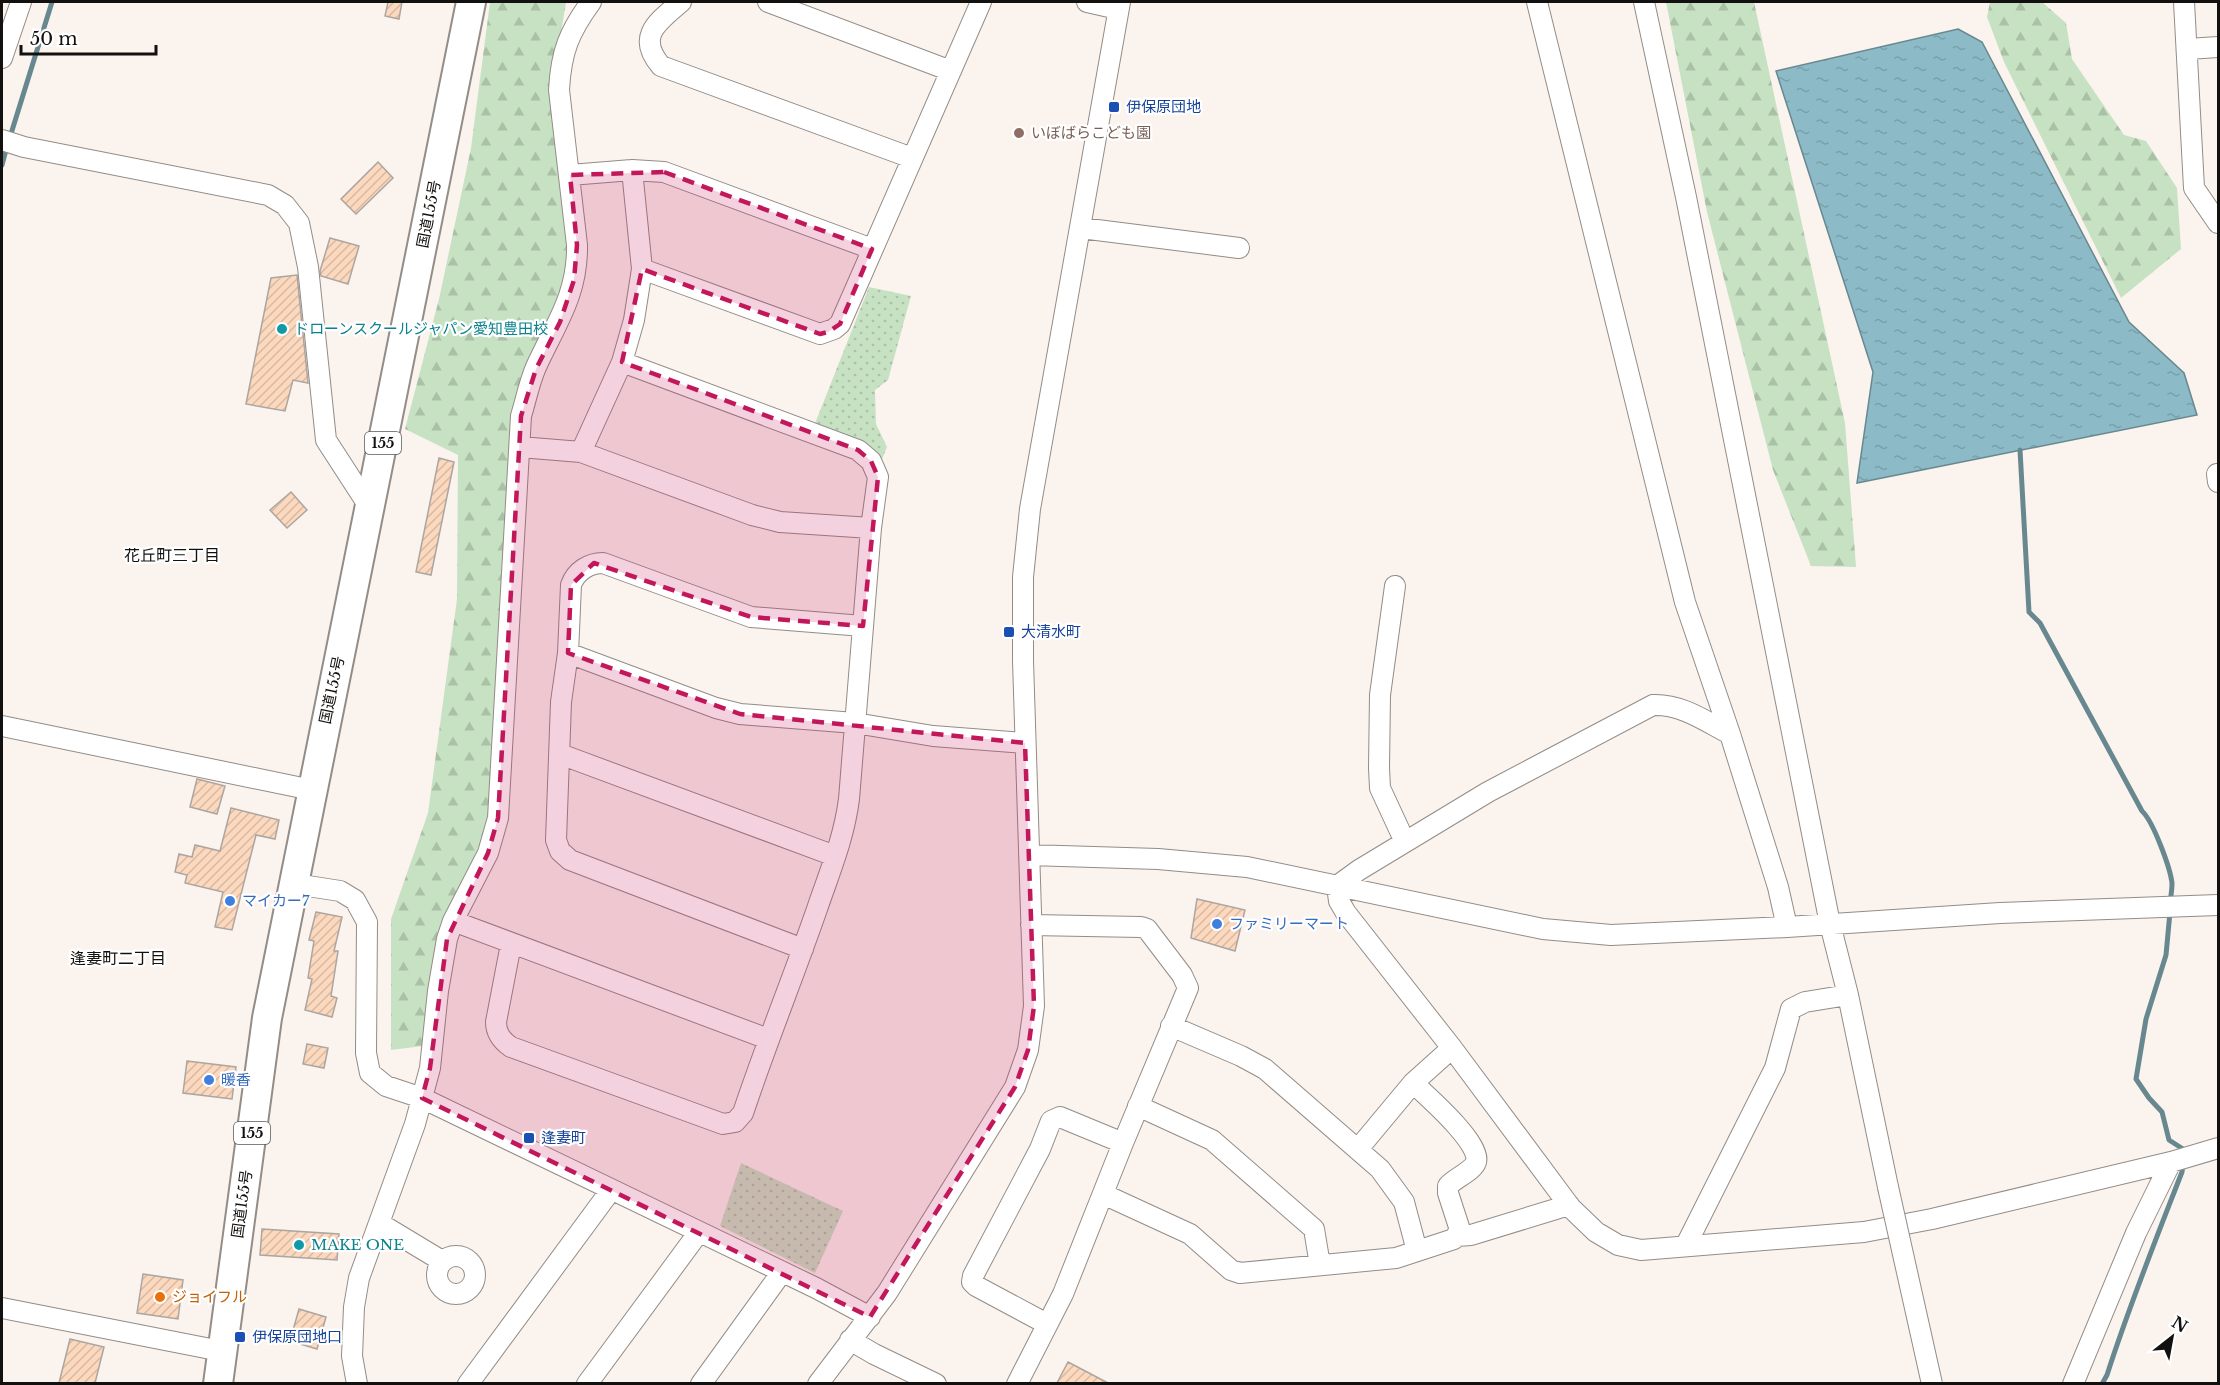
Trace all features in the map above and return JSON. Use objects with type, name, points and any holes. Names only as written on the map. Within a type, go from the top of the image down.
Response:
[{"type":"highway","name":"国道155号","points":[[218,1383],[267,1018],[471,2]]},
{"type":"street","points":[[2,58],[21,2]]},
{"type":"street","points":[[357,1383],[352,1356],[354,1307],[359,1278],[415,1124],[430,1068],[438,991],[447,939],[453,921],[488,853],[498,818],[521,416],[536,369],[567,305],[575,273],[577,245],[560,72],[564,51],[571,33],[591,2]]},
{"type":"street","points":[[681,2],[655,25],[650,34],[649,44],[653,57],[661,66],[912,158]]},
{"type":"street","points":[[768,2],[951,71]]},
{"type":"street","points":[[642,268],[820,334],[834,329],[840,324],[981,2]]},
{"type":"street","points":[[818,1383],[887,1293],[1015,1087],[1028,1050],[1034,1006],[1025,743],[1023,577],[1030,509],[1119,5],[1086,2]]},
{"type":"street","points":[[1537,2],[1685,602],[1730,734],[1778,887],[1787,927]]},
{"type":"street","points":[[1644,2],[1686,197],[1830,924],[1848,995],[1932,1383]]},
{"type":"street","points":[[2184,2],[2194,188],[2218,223]]},
{"type":"street","points":[[2188,49],[2218,47]]},
{"type":"street","points":[[2,140],[24,147],[268,195],[285,205],[299,223],[308,267],[326,440],[370,508]]},
{"type":"street","points":[[570,175],[632,170],[664,172],[872,249]]},
{"type":"street","points":[[581,452],[622,362],[634,320],[642,268],[632,170]]},
{"type":"street","points":[[1081,228],[1239,248]]},
{"type":"street","points":[[511,944],[496,1029],[504,1042],[522,1051],[723,1124],[735,1122],[742,1113],[803,949],[846,819],[871,528],[878,477],[872,461],[858,450],[622,362]]},
{"type":"street","points":[[520,447],[581,452],[752,515],[780,522],[871,528]]},
{"type":"street","points":[[803,949],[566,857],[560,851],[556,840],[561,702],[568,653],[572,585],[578,574],[594,563],[603,563],[751,617],[862,626]]},
{"type":"street","points":[[1395,586],[1380,696],[1379,768],[1380,788],[1405,842]]},
{"type":"street","points":[[568,653],[716,708],[740,714],[855,723],[933,736],[1025,743]]},
{"type":"street","points":[[1337,886],[1359,870],[1488,792],[1653,705],[1670,705],[1682,709],[1730,734]]},
{"type":"street","points":[[2,726],[312,790]]},
{"type":"street","points":[[560,754],[835,856]]},
{"type":"street","points":[[1029,855],[1158,859],[1247,867],[1554,930],[1611,935],[1787,927],[2000,913],[2218,905]]},
{"type":"street","points":[[295,884],[340,891],[355,900],[367,922],[366,1053],[370,1073],[386,1086],[422,1098],[870,1317]]},
{"type":"street","points":[[1337,886],[1339,901],[1346,913],[1452,1048],[1569,1205],[1596,1232],[1618,1245],[1641,1250],[1864,1232],[1932,1219],[2218,1149]]},
{"type":"street","points":[[453,921],[768,1039]]},
{"type":"street","points":[[1017,1383],[1063,1294],[1188,988],[1186,980],[1147,929],[1031,925]]},
{"type":"street","points":[[1686,1245],[1775,1068],[1791,1009],[1805,1002],[1848,995]]},
{"type":"street","points":[[1171,1026],[1241,1056],[1265,1069],[1380,1168],[1404,1202],[1417,1251]]},
{"type":"street","points":[[1358,1149],[1413,1083],[1452,1048]]},
{"type":"street","points":[[1103,1194],[1190,1234],[1231,1270],[1240,1273],[1396,1258],[1454,1239],[1460,1230],[1448,1186],[1454,1179],[1475,1165],[1477,1158],[1475,1149],[1446,1113],[1413,1083]]},
{"type":"street","points":[[1138,1106],[1204,1136],[1314,1229],[1320,1265]]},
{"type":"street","points":[[1047,1324],[976,1286],[972,1282],[973,1276],[1040,1149],[1051,1121],[1060,1117],[1123,1143]]},
{"type":"street","points":[[2073,1383],[2136,1233],[2179,1160]]},
{"type":"street","points":[[468,1383],[611,1190]]},
{"type":"street","points":[[1457,1236],[1471,1235],[1569,1205]]},
{"type":"street","points":[[379,1223],[442,1261]]},
{"type":"street","points":[[587,1383],[699,1232]]},
{"type":"street","points":[[701,1383],[782,1272]]},
{"type":"street","points":[[2,1308],[221,1352]]},
{"type":"street","points":[[850,1340],[936,1383]]},
{"type":"highlighted area","points":[[664,172],[872,249],[840,324],[820,334],[642,269],[622,362],[858,450],[871,461],[878,477],[863,626],[751,617],[594,563],[571,585],[568,653],[740,714],[1025,743],[1034,1006],[1028,1050],[1015,1087],[870,1317],[422,1098],[430,1068],[447,939],[488,853],[498,818],[521,416],[536,369],[560,322],[574,280],[577,245],[570,175]]},
{"type":"green space","points":[[490,2],[566,2],[559,45],[568,242],[563,297],[518,390],[490,806],[485,833],[445,920],[423,1046],[391,1050],[391,919],[428,813],[457,599],[458,455],[405,429],[439,299],[471,148]]},
{"type":"green space","points":[[1666,2],[1754,2],[1845,423],[1856,567],[1811,566],[1773,470],[1707,212]]},
{"type":"green space","points":[[1990,2],[2042,2],[2066,23],[2072,59],[2124,135],[2146,141],[2177,188],[2181,249],[2121,298],[2004,62],[1987,17]]},
{"type":"green space","points":[[869,287],[911,296],[888,380],[875,390],[876,424],[887,447],[882,459],[861,445],[814,426]]},
{"type":"green space","points":[[741,1163],[843,1211],[815,1273],[720,1226]]},
{"type":"water","points":[[1958,29],[1982,42],[2129,322],[2184,373],[2197,415],[1857,483],[1873,372],[1776,71]]},
{"type":"building","points":[[388,2],[402,2],[399,19],[385,16]]},
{"type":"building","points":[[378,162],[393,178],[356,214],[341,199]]},
{"type":"building","points":[[330,238],[359,246],[348,284],[321,276],[320,271]]},
{"type":"building","name":"ドローンスクールジャパン愛知豊田校","points":[[297,275],[308,383],[293,380],[285,411],[246,404],[271,278]]},
{"type":"building","points":[[439,458],[454,462],[431,575],[416,572]]},
{"type":"building","points":[[291,492],[307,510],[287,528],[270,510]]},
{"type":"building","points":[[197,779],[225,786],[217,814],[190,807]]},
{"type":"building","points":[[231,808],[279,820],[275,839],[256,835],[232,930],[215,927],[223,892],[185,883],[187,875],[175,872],[179,854],[192,857],[195,845],[220,851]]},
{"type":"building","name":"ファミリーマート","points":[[1197,899],[1245,910],[1235,951],[1191,938]]},
{"type":"building","points":[[316,912],[342,917],[334,951],[338,951],[331,996],[337,998],[332,1017],[305,1010],[312,979],[308,978],[314,941],[309,940]]},
{"type":"building","points":[[307,1044],[328,1048],[324,1068],[303,1064]]},
{"type":"building","name":"暖香","points":[[187,1061],[236,1067],[232,1099],[183,1093]]},
{"type":"building","name":"MAKE ONE","points":[[262,1229],[339,1234],[337,1260],[260,1255]]},
{"type":"building","name":"ジョイフル","points":[[143,1274],[183,1280],[178,1319],[137,1313]]},
{"type":"building","points":[[299,1309],[326,1317],[317,1349],[290,1341]]},
{"type":"building","points":[[70,1339],[104,1347],[95,1383],[59,1383]]},
{"type":"building","points":[[1068,1362],[1108,1383],[1057,1383]]},
{"type":"waterway","points":[[10,137],[52,2]]},
{"type":"waterway","points":[[2,165],[7,146]]},
{"type":"waterway","points":[[2020,450],[2029,612],[2040,623],[2156,834],[2171,876],[2170,902]]},
{"type":"waterway","points":[[2170,912],[2166,955],[2146,1019],[2136,1079],[2162,1112],[2169,1140],[2183,1149],[2183,1154]]},
{"type":"waterway","points":[[2102,1384],[2182,1172],[2183,1164]]},
{"type":"place","name":"伊保原団地","points":[[1114,107]]},
{"type":"place","name":"いぼばらこども園","points":[[1019,133]]},
{"type":"place","name":"ドローンスクールジャパン愛知豊田校","points":[[282,329]]},
{"type":"place","name":"大清水町","points":[[1009,632]]},
{"type":"place","name":"マイカー7","points":[[230,901]]},
{"type":"place","name":"ファミリーマート","points":[[1217,924]]},
{"type":"place","name":"暖香","points":[[209,1080]]},
{"type":"place","name":"逢妻町","points":[[529,1138]]},
{"type":"place","name":"MAKE ONE","points":[[299,1245]]},
{"type":"place","name":"ジョイフル","points":[[160,1297]]},
{"type":"place","name":"伊保原団地口","points":[[240,1337]]},
{"type":"district","name":"花丘町三丁目","points":[[172,555]]},
{"type":"district","name":"逢妻町二丁目","points":[[118,958]]}]
